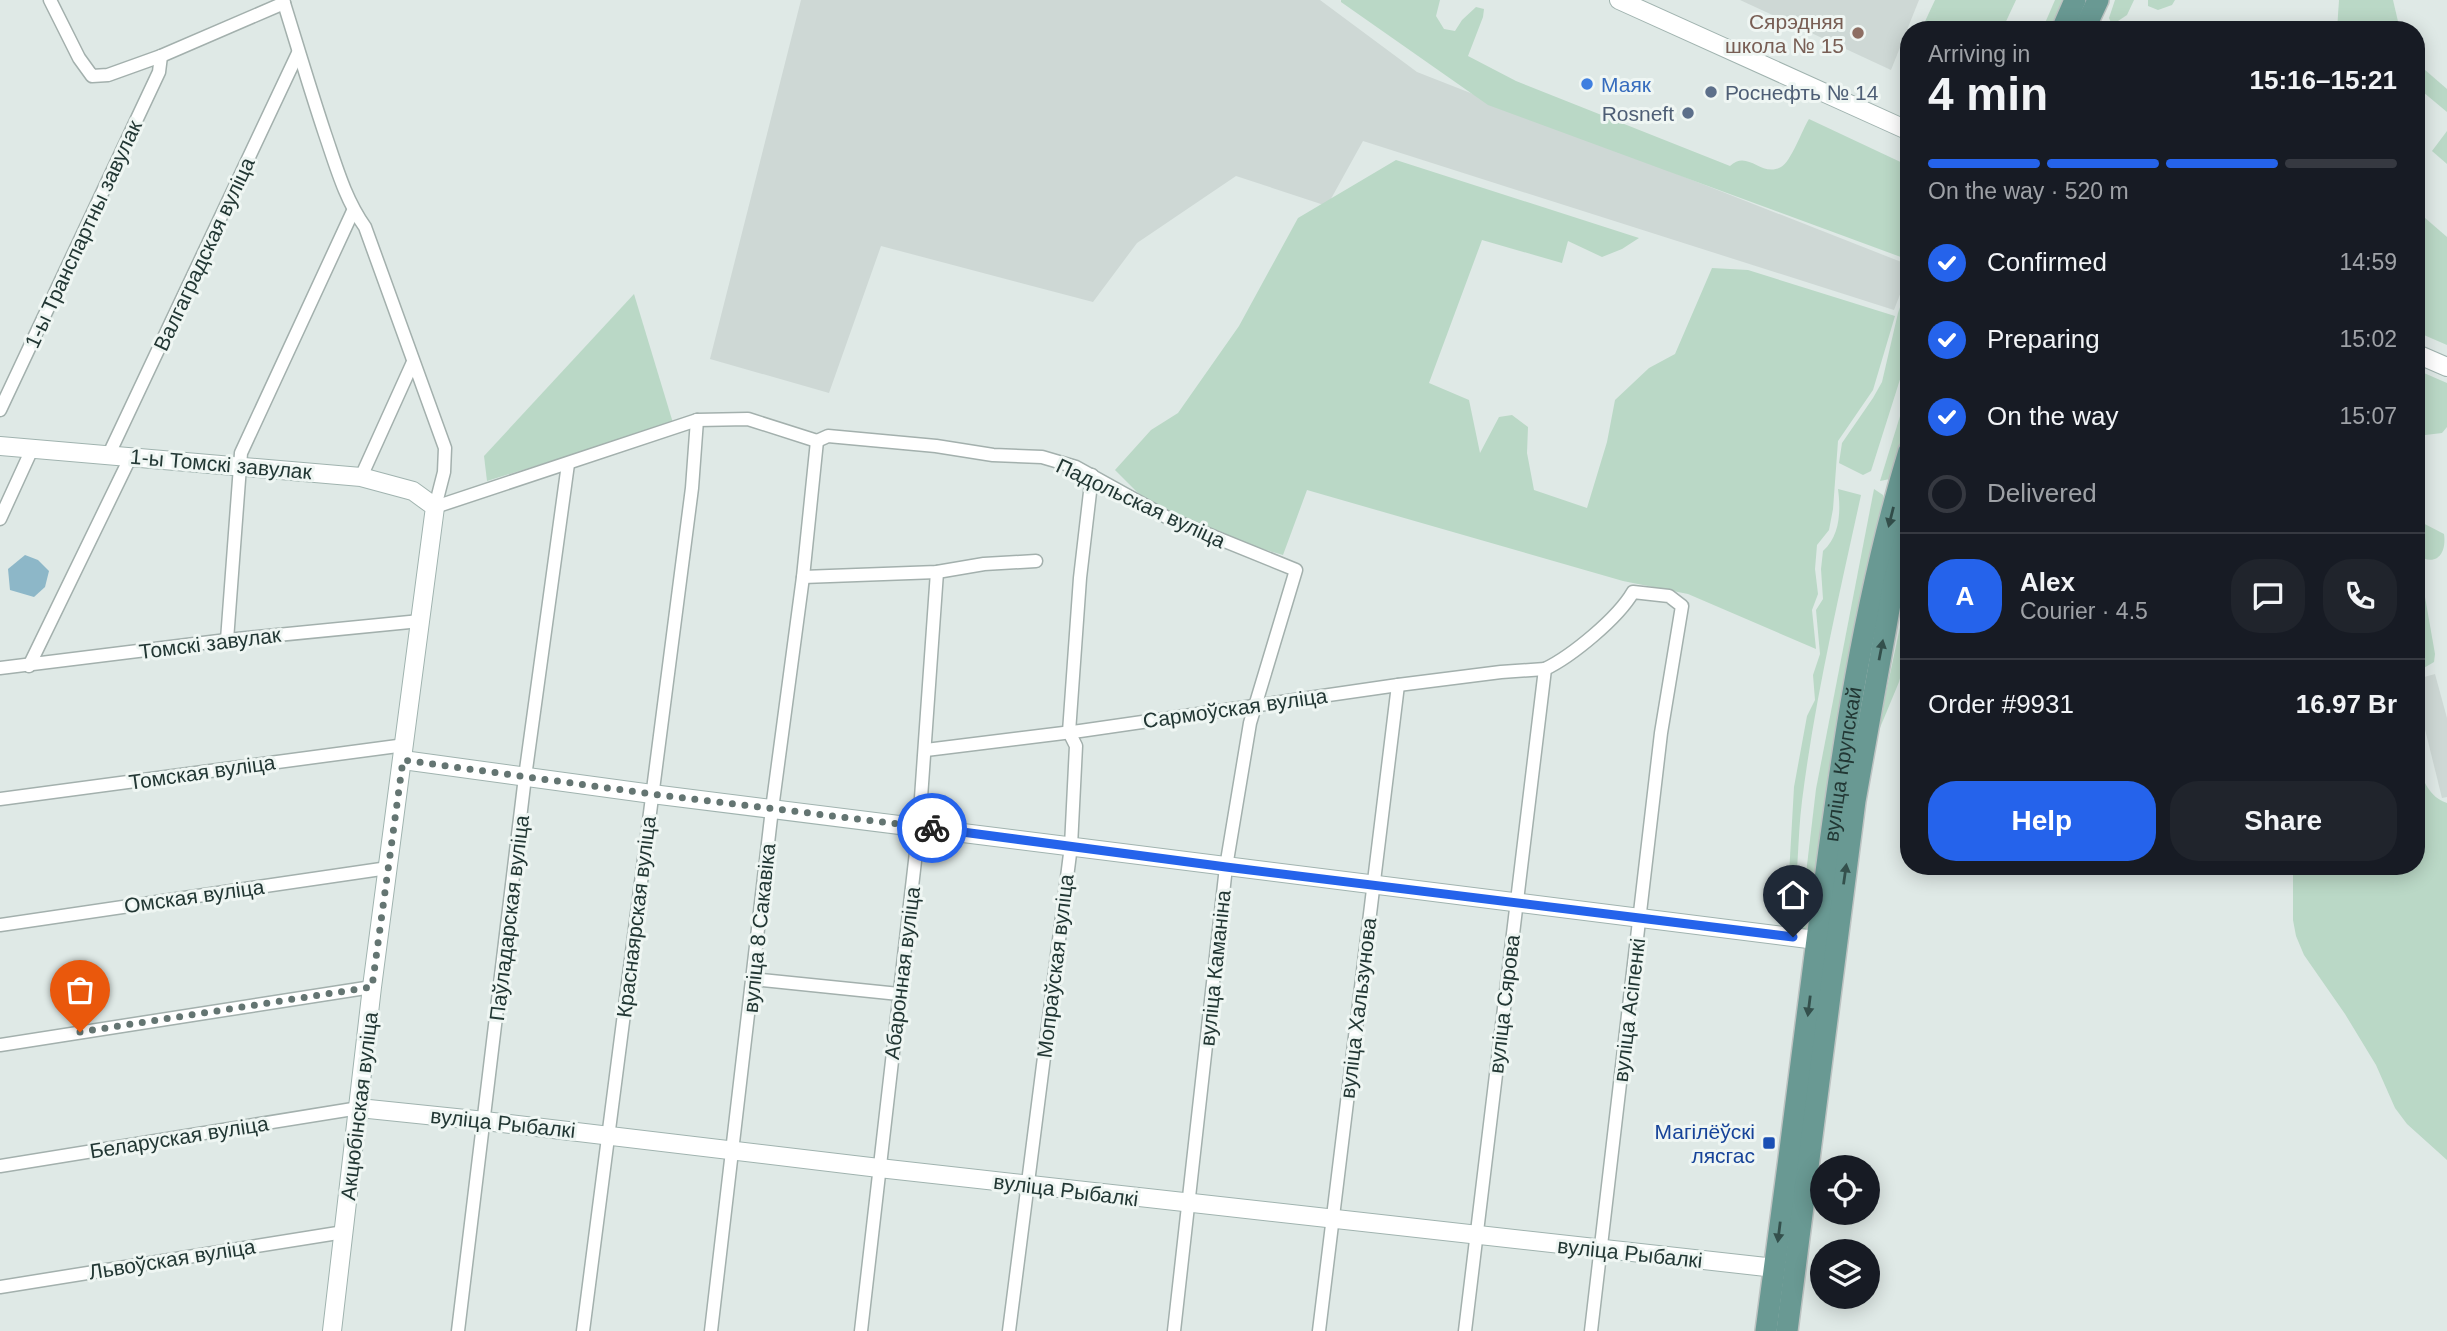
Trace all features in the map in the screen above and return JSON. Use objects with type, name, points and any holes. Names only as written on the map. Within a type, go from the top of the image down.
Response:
[{"type":"main road","points":[[2066,21],[2075,0]]},
{"type":"main road","points":[[2088,21],[2098,0]]},
{"type":"main road","name":"вуліца Крупскай","points":[[1766,1331],[1848,711],[1875,581],[1900,485]]},
{"type":"main road","name":"вуліца Крупскай","points":[[1787,1331],[1855,801],[1900,559]]},
{"type":"street","points":[[50,0],[79,58],[92,76],[108,75],[161,56],[284,2],[335,166],[354,211],[365,227],[445,448],[444,472],[435,507]]},
{"type":"street","points":[[1619,0],[1900,127]]},
{"type":"street","name":"Валгаградская вуліца","points":[[109,454],[298,53]]},
{"type":"street","name":"1-ы Транспартны завулак","points":[[0,410],[159,72],[161,56]]},
{"type":"street","points":[[227,640],[241,453],[354,211]]},
{"type":"street","points":[[2425,357],[2447,367]]},
{"type":"street","points":[[361,477],[413,362]]},
{"type":"street","points":[[435,507],[697,421],[748,419],[817,441]]},
{"type":"street","name":"Краснаярская вуліца","points":[[583,1331],[692,488],[697,421]]},
{"type":"street","name":"Падольская вуліца","points":[[817,441],[828,436],[936,446],[993,455],[1042,457],[1076,467],[1168,519],[1296,570]]},
{"type":"street","name":"вуліца 8 Сакавіка","points":[[711,1331],[772,809],[803,577],[817,441]]},
{"type":"street","name":"1-ы Томскі завулак","points":[[0,446],[361,477],[413,491],[435,507]]},
{"type":"street","points":[[0,519],[32,449]]},
{"type":"street","points":[[29,666],[131,456]]},
{"type":"street","name":"Паўладарская вуліца","points":[[458,1331],[525,777],[568,464]]},
{"type":"street","name":"Мопраўская вуліца","points":[[1009,1331],[1071,846],[1076,746],[1069,732],[1080,578],[1091,475]]},
{"type":"street","name":"Акцюбінская вуліца","points":[[332,1331],[372,987],[435,507]]},
{"type":"street","points":[[803,577],[937,572],[984,564],[1036,561]]},
{"type":"street","name":"вуліца Каманіна","points":[[1174,1331],[1226,867],[1250,723],[1296,570]]},
{"type":"street","name":"Абаронная вуліца","points":[[861,1331],[919,826],[937,572]]},
{"type":"street","name":"вуліца Асіпенкі","points":[[1545,669],[1564,660],[1626,604],[1633,592],[1669,596],[1682,606],[1661,733],[1591,1331]]},
{"type":"street","name":"Томскі завулак","points":[[0,668],[227,640],[421,621]]},
{"type":"street","name":"Сармоўская вуліца","points":[[926,750],[1398,685],[1545,669]]},
{"type":"street","name":"вуліца Сярова","points":[[1465,1331],[1545,669]]},
{"type":"street","name":"вуліца Хальзунова","points":[[1319,1331],[1398,685]]},
{"type":"street","points":[[404,753],[525,777],[652,794],[1816,940]]},
{"type":"street","name":"Томская вуліца","points":[[0,799],[404,753]]},
{"type":"street","name":"Омская вуліца","points":[[0,925],[388,868]]},
{"type":"street","points":[[753,979],[900,994]]},
{"type":"street","points":[[0,1045],[372,987]]},
{"type":"street","name":"вуліца Рыбалкі","points":[[359,1108],[1476,1237],[1774,1268]]},
{"type":"street","name":"Беларуская вуліца","points":[[0,1166],[359,1108]]},
{"type":"street","name":"Львоўская вуліца","points":[[0,1287],[344,1232]]},
{"type":"shaded area","points":[[801,0],[1320,0],[1417,72],[1900,261],[1900,294],[1894,310],[1363,141],[1327,206],[1236,176],[1137,243],[1093,302],[881,246],[829,393],[710,359]]},
{"type":"shaded area","name":"Сярэдняя школа № 15","points":[[1740,0],[1919,0],[1911,21],[1900,21],[1900,48],[1891,70]]},
{"type":"shaded area","points":[[2435,674],[2447,718],[2447,797],[2442,798],[2425,729],[2425,677]]},
{"type":"green space","points":[[1440,0],[1436,16],[1444,29],[1455,31],[1476,7],[1484,9],[1468,56],[1516,81],[1730,166],[1743,161],[1767,169],[1781,167],[1792,153],[1809,119],[1900,162],[1900,257],[1488,105],[1341,2]]},
{"type":"green space","points":[[1935,0],[2016,0],[2006,21],[1925,21]]},
{"type":"green space","points":[[2055,0],[2062,0],[2057,21],[2046,21]]},
{"type":"green space","points":[[2115,0],[2134,0],[2127,15],[2118,21],[2110,21]]},
{"type":"green space","points":[[2148,0],[2175,0],[2172,5],[2158,10],[2148,6]]},
{"type":"green space","points":[[2339,0],[2393,0],[2398,21],[2338,21]]},
{"type":"green space","points":[[2425,70],[2447,89],[2447,112],[2425,94]]},
{"type":"green space","points":[[2447,131],[2447,164],[2432,151]]},
{"type":"green space","points":[[1396,160],[1639,238],[1602,257],[1568,241],[1562,263],[1482,240],[1429,383],[1469,400],[1480,453],[1499,417],[1512,415],[1528,427],[1527,453],[1534,490],[1587,508],[1607,442],[1615,400],[1649,368],[1675,354],[1712,268],[1748,270],[1895,316],[1873,390],[1838,441],[1829,530],[1817,545],[1815,569],[1818,594],[1812,610],[1816,649],[1688,594],[1623,581],[1307,490],[1283,555],[1179,524],[1137,492],[1115,470],[1151,430],[1178,413],[1239,326],[1298,218]]},
{"type":"green space","points":[[2425,218],[2447,237],[2447,345],[2425,335]]},
{"type":"green space","points":[[634,294],[673,423],[487,481],[484,456]]},
{"type":"green space","points":[[1900,307],[1900,379],[1871,471],[1863,475],[1839,463],[1842,443],[1882,382]]},
{"type":"green space","points":[[2425,373],[2447,383],[2447,427],[2442,433],[2425,435]]},
{"type":"green space","points":[[1900,416],[1900,448],[1893,472],[1890,479],[1880,481]]},
{"type":"green space","points":[[1838,489],[1861,495],[1814,724],[1802,801],[1791,919],[1787,910],[1794,787],[1807,716],[1815,700],[1813,675],[1820,654],[1816,610],[1823,599],[1823,551],[1833,538],[1838,523]]},
{"type":"green space","points":[[1874,489],[1883,495],[1885,504],[1810,920],[1805,932],[1799,933],[1816,789]]},
{"type":"green space","points":[[2425,524],[2444,534],[2442,553],[2429,560],[2425,559]]},
{"type":"green space","points":[[2425,597],[2435,654],[2434,662],[2425,667]]},
{"type":"green space","points":[[1900,627],[1900,678],[1877,735]]},
{"type":"green space","points":[[2425,783],[2436,797],[2447,803],[2447,1160],[2407,1124],[2395,1108],[2376,1065],[2304,955],[2293,920],[2293,875],[2425,875]]},
{"type":"water","points":[[25,555],[38,560],[49,571],[45,587],[34,597],[10,590],[8,569]]},
{"type":"way so far","points":[[80,1032],[372,987],[403,760],[932,828]]},
{"type":"place","name":"Сярэдняя школа № 15","points":[[1858,33]]},
{"type":"place","name":"Маяк","points":[[1587,84]]},
{"type":"place","name":"Роснефть № 14","points":[[1711,92]]},
{"type":"place","name":"Rosneft","points":[[1688,113]]},
{"type":"place","name":"Магілёўскі лясгас","points":[[1769,1143]]},
{"type":"route","points":[[932,828],[1793,937]]}]
